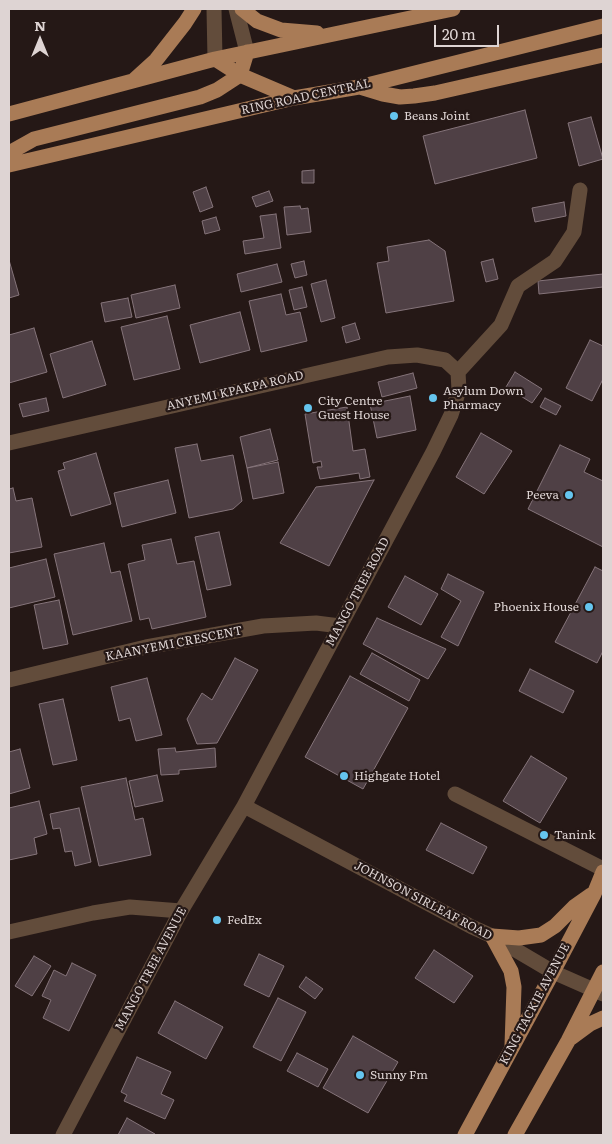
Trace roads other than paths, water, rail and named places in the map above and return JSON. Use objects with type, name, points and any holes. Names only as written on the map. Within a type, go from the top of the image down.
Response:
[{"type":"main road","points":[[132,82],[156,60],[194,9]]},
{"type":"main road","points":[[242,9],[257,22],[281,30],[336,34]]},
{"type":"main road","points":[[9,114],[215,59],[453,9]]},
{"type":"main road","name":"RING ROAD CENTRAL","points":[[9,165],[294,98],[359,87],[603,26]]},
{"type":"main road","points":[[9,153],[34,139],[200,97],[217,90],[240,75],[248,52]]},
{"type":"main road","points":[[359,87],[392,96],[414,96],[435,93],[603,55]]},
{"type":"main road","points":[[215,59],[240,75],[294,98]]},
{"type":"main road","name":"KING TACKIE AVENUE","points":[[465,1135],[594,894],[603,871]]},
{"type":"main road","points":[[492,936],[519,938],[541,935],[555,926],[574,907],[594,894]]},
{"type":"main road","points":[[492,936],[511,971],[514,987],[511,1049]]},
{"type":"main road","points":[[515,1135],[568,1041],[599,992],[603,972]]},
{"type":"main road","points":[[568,1041],[590,1024],[603,1018]]},
{"type":"street","points":[[214,9],[215,59]]},
{"type":"street","points":[[236,9],[248,52]]},
{"type":"street","points":[[458,372],[500,324],[518,286],[555,261],[574,232],[580,190]]},
{"type":"street","name":"ANYEMI KPAKPA ROAD","points":[[9,443],[388,357],[418,355],[445,360],[458,372]]},
{"type":"street","name":"MANGO TREE ROAD","points":[[244,806],[451,415],[459,390],[458,372]]},
{"type":"street","name":"KAANYEMI CRESCENT","points":[[9,680],[146,647],[263,626],[316,622],[340,626]]},
{"type":"street","points":[[455,794],[603,871]]},
{"type":"street","name":"MANGO TREE AVENUE","points":[[63,1135],[181,911],[244,806]]},
{"type":"street","name":"JOHNSON SIRLEAF ROAD","points":[[244,806],[492,936],[553,972],[599,992]]},
{"type":"street","points":[[9,932],[130,906],[181,911]]},
{"type":"place","name":"Beans Joint","points":[[394,116]]},
{"type":"place","name":"Asylum Down Pharmacy","points":[[433,398]]},
{"type":"place","name":"City Centre Guest House","points":[[308,408]]},
{"type":"place","name":"Peeva","points":[[569,495]]},
{"type":"place","name":"Phoenix House","points":[[589,607]]},
{"type":"place","name":"Highgate Hotel","points":[[344,776]]},
{"type":"place","name":"Tanink","points":[[544,835]]},
{"type":"place","name":"FedEx","points":[[217,920]]},
{"type":"place","name":"Sunny Fm","points":[[360,1075]]}]
